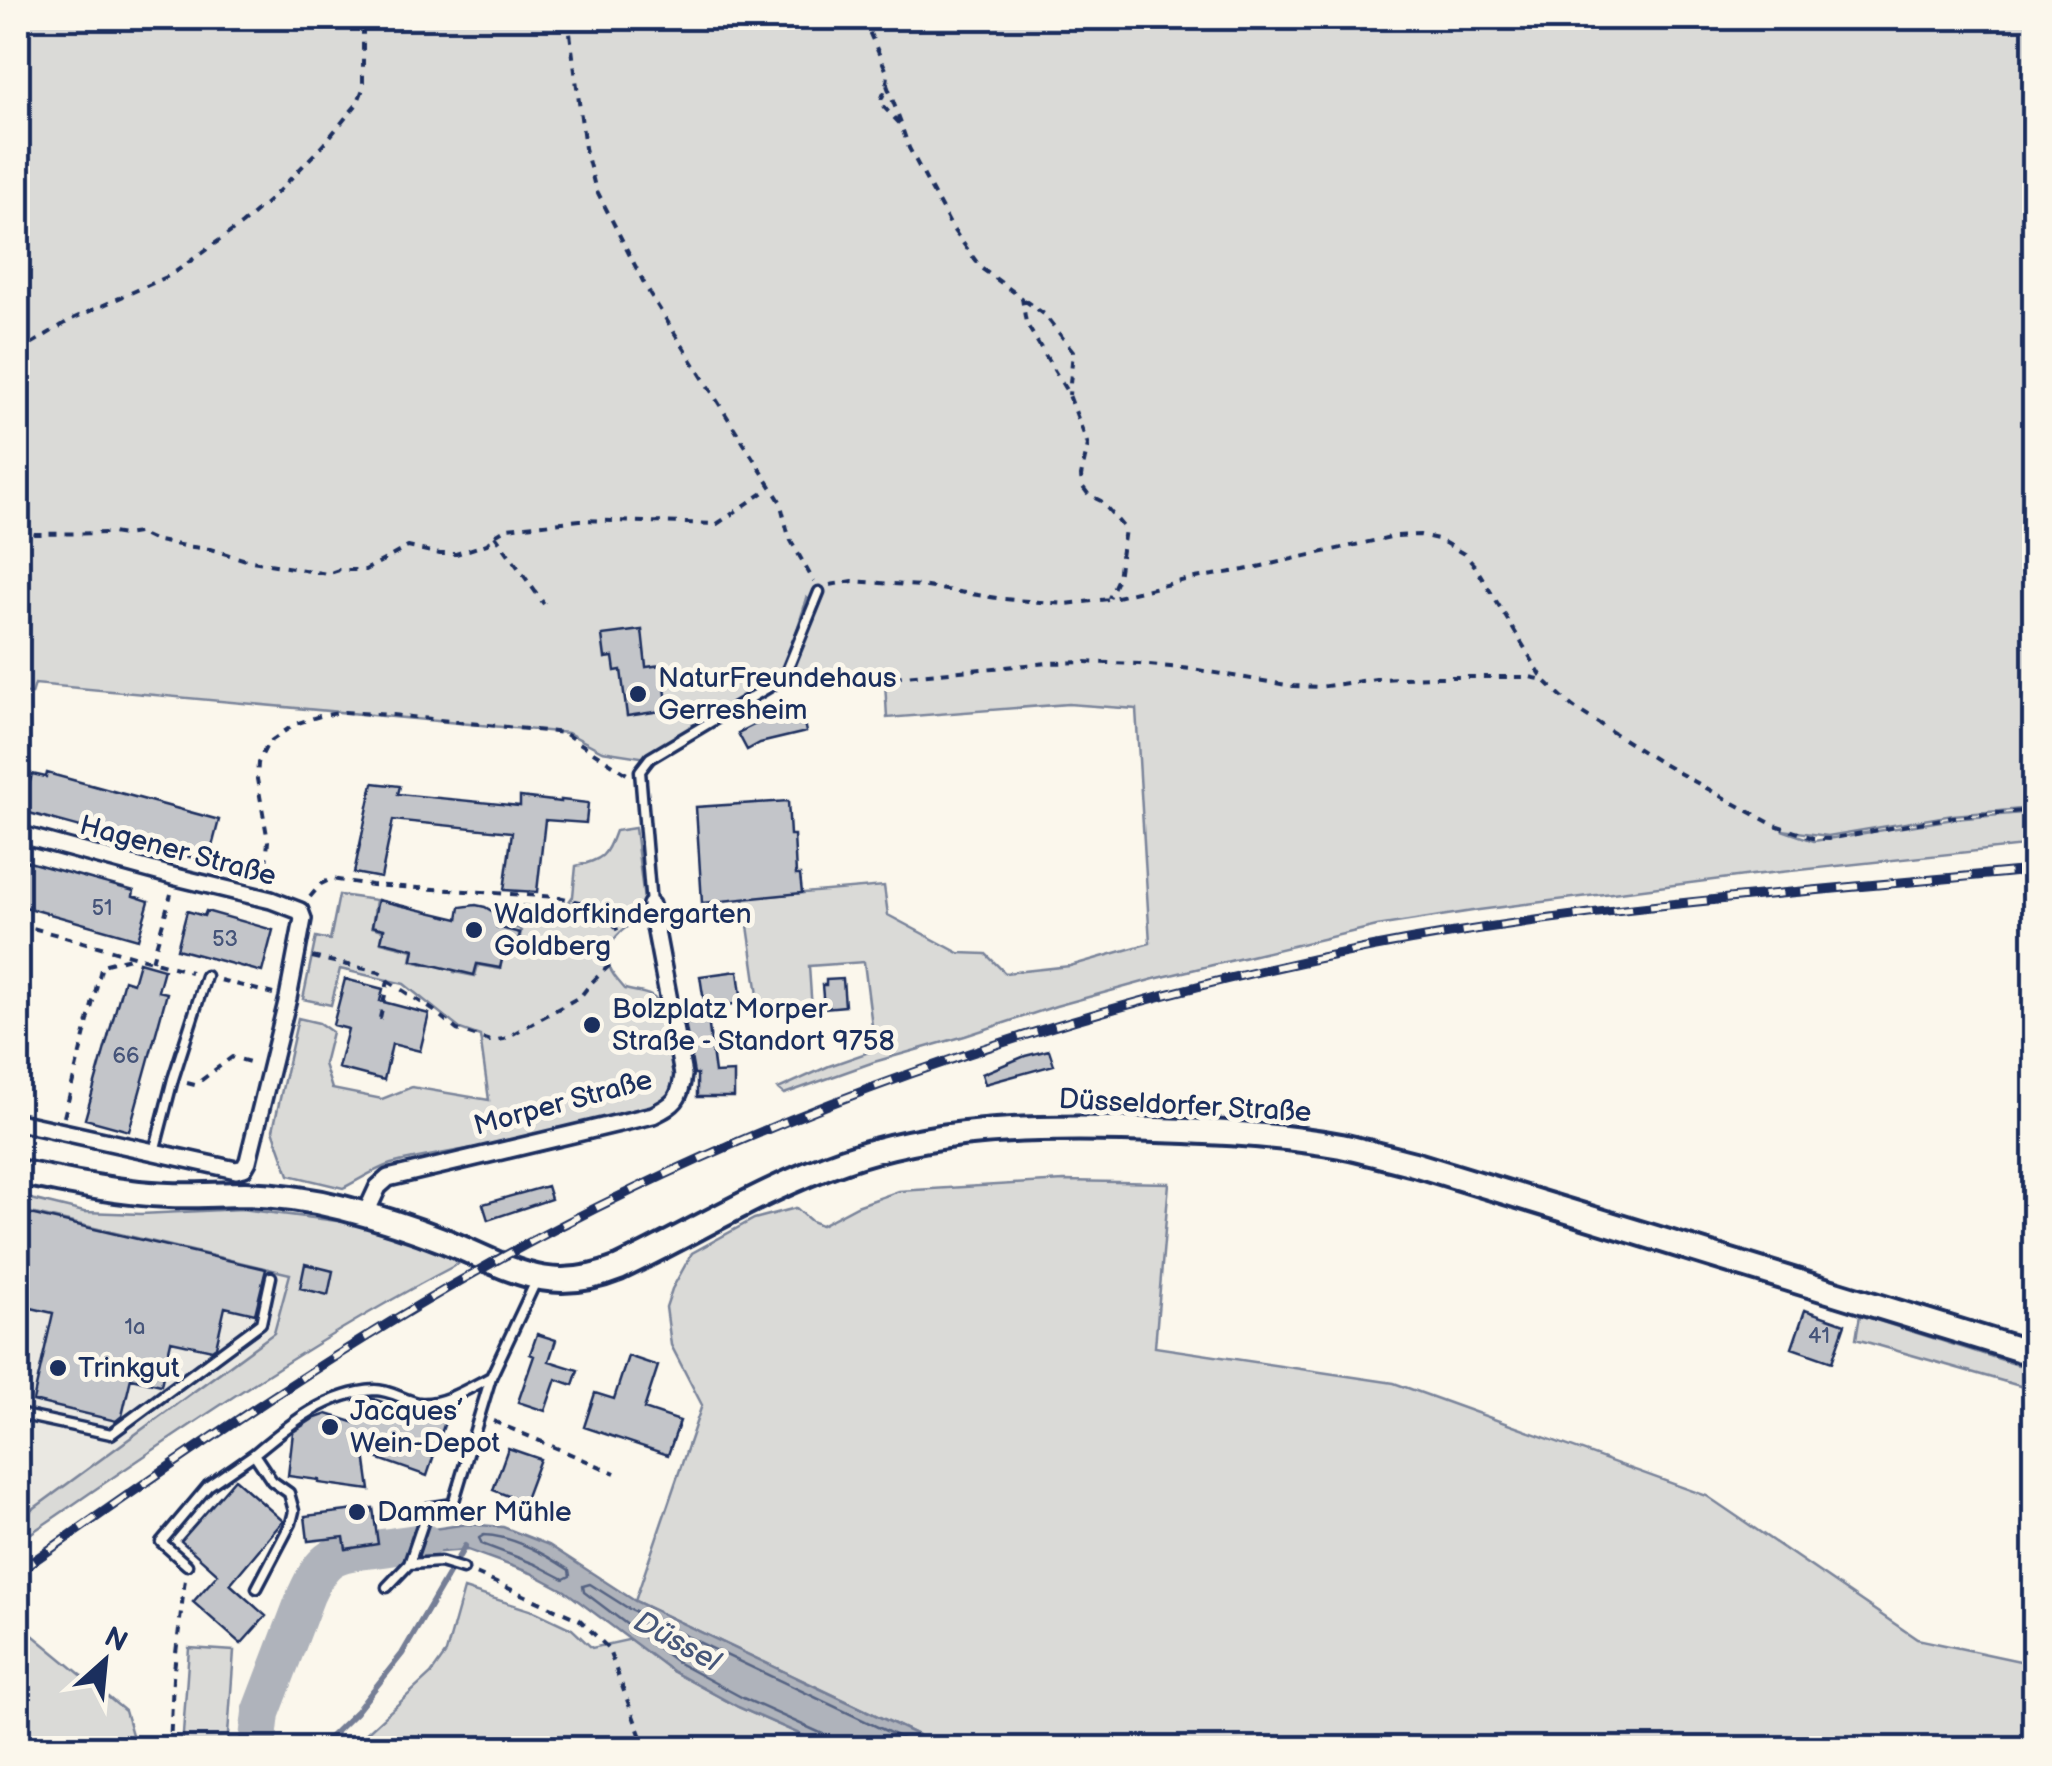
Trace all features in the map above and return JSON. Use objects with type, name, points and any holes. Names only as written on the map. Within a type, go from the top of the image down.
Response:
[{"type":"main road","name":"Düsseldorfer Straße","points":[[537,1278],[571,1280],[604,1274],[817,1170],[926,1139],[1034,1128],[1230,1133],[1341,1146],[1414,1164],[2034,1354]]},
{"type":"main road","points":[[18,1172],[128,1192],[276,1196],[316,1202],[430,1236],[537,1278]]},
{"type":"street","name":"Hagener Straße","points":[[18,834],[271,900],[300,911],[304,920],[244,1168],[236,1170],[154,1152]]},
{"type":"street","name":"Morper Straße","points":[[365,1214],[378,1187],[388,1178],[653,1114],[672,1105],[681,1092],[683,1075],[651,915]]},
{"type":"street","points":[[18,1122],[154,1152]]},
{"type":"lane","points":[[639,782],[640,771],[650,758],[784,678],[819,592]]},
{"type":"lane","name":"Morper Straße","points":[[639,782],[651,915]]},
{"type":"lane","points":[[154,1152],[206,976]]},
{"type":"lane","points":[[18,1414],[111,1434],[261,1323],[271,1276]]},
{"type":"lane","points":[[387,1587],[409,1564],[428,1508],[452,1504],[492,1377],[537,1278]]},
{"type":"lane","points":[[186,1565],[161,1542],[208,1486],[298,1417],[346,1394],[380,1390],[422,1404],[444,1399],[492,1377]]},
{"type":"lane","points":[[254,1454],[272,1480],[289,1493],[294,1511],[257,1588]]},
{"type":"lane","points":[[409,1564],[440,1562],[463,1568]]},
{"type":"path","points":[[18,352],[72,319],[171,275],[272,198],[323,145],[364,90],[363,18]]},
{"type":"path","points":[[568,18],[595,187],[647,289],[780,501],[790,537],[819,592],[828,585],[853,581],[1066,604],[1109,599],[1394,536],[1438,538],[1476,566],[1544,680],[1574,707],[1659,762],[1772,824],[1812,838],[1828,839],[1953,817],[2034,810]]},
{"type":"path","points":[[863,18],[888,74],[909,148],[952,228],[981,268],[1044,314],[1073,351],[1068,395]]},
{"type":"path","points":[[888,84],[880,103],[901,125]]},
{"type":"path","points":[[1022,298],[1026,324],[1068,395],[1088,445],[1082,486],[1125,529],[1118,578],[1109,599]]},
{"type":"path","points":[[18,530],[34,534],[138,533],[153,540],[327,574],[365,570],[408,547],[456,554],[487,544],[508,528],[580,520],[718,524],[771,487]]},
{"type":"path","points":[[495,535],[544,604]]},
{"type":"path","points":[[784,678],[862,680],[1049,663],[1110,662],[1192,669],[1292,686],[1435,677],[1544,680]]},
{"type":"path","points":[[271,900],[258,763],[268,743],[295,724],[344,712],[564,733],[639,782]]},
{"type":"path","points":[[152,961],[176,878]]},
{"type":"path","points":[[300,911],[321,884],[331,879],[558,897],[609,915],[621,937]]},
{"type":"path","points":[[18,926],[288,998]]},
{"type":"path","points":[[298,954],[379,972],[456,1030],[490,1041],[504,1039],[580,996],[612,964]]},
{"type":"path","points":[[61,1132],[102,965],[136,956]]},
{"type":"path","points":[[372,1016],[380,1018],[388,981]]},
{"type":"path","points":[[173,1079],[194,1085],[232,1057],[255,1063]]},
{"type":"path","points":[[480,1415],[615,1473]]},
{"type":"path","points":[[170,1748],[173,1678],[186,1565]]},
{"type":"path","points":[[463,1568],[580,1620],[608,1648],[645,1748]]},
{"type":"path","points":[[18,1741],[28,1748]]},
{"type":"shaded area","points":[[18,18],[2034,18],[2034,808],[1953,815],[1828,836],[1782,830],[1814,841],[1954,819],[2034,812],[2034,845],[1752,875],[1377,926],[1056,1006],[784,1094],[778,1089],[875,1050],[864,962],[809,966],[812,1011],[761,1016],[744,898],[884,886],[888,915],[959,953],[986,954],[1005,973],[1070,966],[1150,943],[1136,709],[1068,704],[887,718],[885,681],[785,681],[811,602],[807,598],[782,678],[647,758],[602,751],[568,733],[35,684],[32,694],[18,691]]},
{"type":"shaded area","points":[[635,828],[644,916],[616,936],[608,959],[612,973],[625,989],[651,996],[665,1009],[674,1071],[671,1092],[655,1104],[625,1116],[391,1164],[343,1188],[289,1175],[273,1130],[298,1018],[319,1023],[332,1032],[324,1064],[332,1089],[382,1099],[412,1087],[489,1100],[480,1036],[460,1029],[404,984],[340,969],[331,1005],[303,999],[316,937],[330,940],[339,895],[376,900],[372,927],[383,930],[381,942],[413,950],[411,961],[433,966],[436,956],[456,960],[454,972],[475,976],[478,965],[500,969],[504,951],[517,952],[521,931],[502,924],[507,904],[564,909],[573,896],[576,866],[602,856],[615,831]]},
{"type":"shaded area","points":[[1064,1181],[1169,1183],[1155,1347],[1394,1383],[1707,1496],[1917,1639],[2034,1664],[2034,1748],[945,1748],[635,1601],[702,1405],[671,1345],[666,1307],[692,1253],[754,1219],[796,1208],[821,1225],[857,1206],[899,1191]]},
{"type":"shaded area","points":[[18,1197],[415,1286],[257,1381],[18,1542]]},
{"type":"shaded area","points":[[23,1197],[84,1212],[141,1214],[242,1209],[369,1225],[452,1253],[458,1264],[288,1362],[18,1542],[18,1520],[274,1333],[290,1274],[22,1211]]},
{"type":"shaded area","points":[[1860,1315],[2034,1370],[2034,1390],[1856,1339]]},
{"type":"shaded area","points":[[464,1589],[536,1612],[572,1629],[592,1648],[632,1639],[672,1671],[738,1707],[831,1748],[350,1748],[431,1674],[446,1653]]},
{"type":"shaded area","points":[[18,1623],[125,1711],[136,1748],[18,1748]]},
{"type":"shaded area","points":[[189,1648],[234,1651],[227,1748],[182,1748]]},
{"type":"water","points":[[467,1524],[503,1527],[549,1545],[635,1601],[945,1748],[831,1748],[738,1707],[672,1671],[565,1591],[531,1573],[468,1550],[413,1554],[378,1553],[376,1548],[387,1536]]},
{"type":"building","points":[[642,630],[646,667],[662,665],[668,710],[627,716],[621,670],[615,671],[613,657],[605,658],[602,635]]},
{"type":"building","points":[[801,710],[806,732],[747,750],[738,733],[772,716]]},
{"type":"building","points":[[47,773],[219,820],[208,862],[22,811],[32,774],[46,777]]},
{"type":"building","points":[[373,783],[400,786],[398,794],[520,806],[520,797],[588,803],[586,823],[545,820],[537,892],[504,890],[512,832],[393,820],[381,878],[354,873]]},
{"type":"building","points":[[788,801],[796,875],[800,875],[802,893],[702,903],[696,807]]},
{"type":"building","points":[[18,859],[134,891],[133,896],[149,901],[138,939],[18,905]]},
{"type":"building","points":[[378,900],[458,919],[460,907],[485,907],[500,916],[497,927],[520,933],[515,952],[504,950],[500,968],[477,964],[474,975],[412,960],[414,949],[381,941],[384,929],[372,926]]},
{"type":"building","points":[[187,911],[204,916],[206,911],[273,930],[262,972],[177,949]]},
{"type":"building","points":[[139,962],[164,969],[158,991],[167,993],[129,1131],[85,1119],[124,980],[133,983]]},
{"type":"building","points":[[738,971],[742,1003],[705,1008],[700,976]]},
{"type":"building","points":[[345,979],[383,989],[380,1001],[429,1014],[420,1051],[392,1044],[384,1080],[338,1068],[348,1029],[333,1025]]},
{"type":"building","points":[[843,979],[845,1006],[824,1008],[822,985],[826,985],[826,980]]},
{"type":"building","points":[[708,1019],[715,1073],[734,1072],[734,1097],[697,1097],[697,1074],[685,1022]]},
{"type":"building","points":[[1049,1050],[1054,1065],[985,1084],[982,1074]]},
{"type":"building","points":[[547,1186],[551,1199],[488,1220],[483,1204]]},
{"type":"building","points":[[30,1214],[266,1269],[255,1314],[225,1307],[212,1350],[171,1341],[161,1385],[131,1378],[122,1416],[116,1421],[33,1401],[53,1313],[18,1305],[18,1266]]},
{"type":"building","points":[[305,1264],[333,1271],[328,1295],[300,1288]]},
{"type":"building","points":[[1805,1310],[1845,1324],[1832,1362],[1792,1348]]},
{"type":"building","points":[[537,1334],[556,1340],[549,1361],[578,1370],[573,1385],[556,1379],[545,1411],[518,1402],[534,1356],[530,1354]]},
{"type":"building","points":[[628,1356],[658,1366],[644,1409],[680,1421],[668,1455],[584,1427],[595,1393],[614,1399]]},
{"type":"building","points":[[370,1398],[445,1422],[427,1476],[365,1454],[370,1490],[288,1476],[293,1432],[327,1414],[359,1424]]},
{"type":"building","points":[[508,1448],[540,1459],[524,1502],[493,1490]]},
{"type":"building","points":[[235,1479],[283,1521],[230,1584],[266,1616],[241,1644],[193,1602],[218,1574],[181,1541]]},
{"type":"building","points":[[373,1508],[378,1544],[346,1549],[344,1537],[308,1541],[305,1516]]},
{"type":"waterway","name":"Düssel","points":[[257,1748],[261,1713],[318,1572],[332,1559],[349,1552],[423,1542]]},
{"type":"waterway","name":"Düssel","points":[[319,1748],[356,1712],[402,1654],[465,1546]]},
{"type":"railway","points":[[18,1572],[299,1379],[474,1273],[688,1164],[911,1074],[1140,1001],[1373,947],[1620,910],[2034,870]]},
{"type":"place","name":"NaturFreundehaus Gerresheim","points":[[638,694]]},
{"type":"place","name":"Waldorfkindergarten Goldberg","points":[[474,930]]},
{"type":"place","name":"Bolzplatz Morper Straße - Standort 9758","points":[[592,1025]]},
{"type":"place","name":"Trinkgut","points":[[58,1368]]},
{"type":"place","name":"Jacques’ Wein-Depot","points":[[330,1427]]},
{"type":"place","name":"Dammer Mühle","points":[[357,1512]]}]
